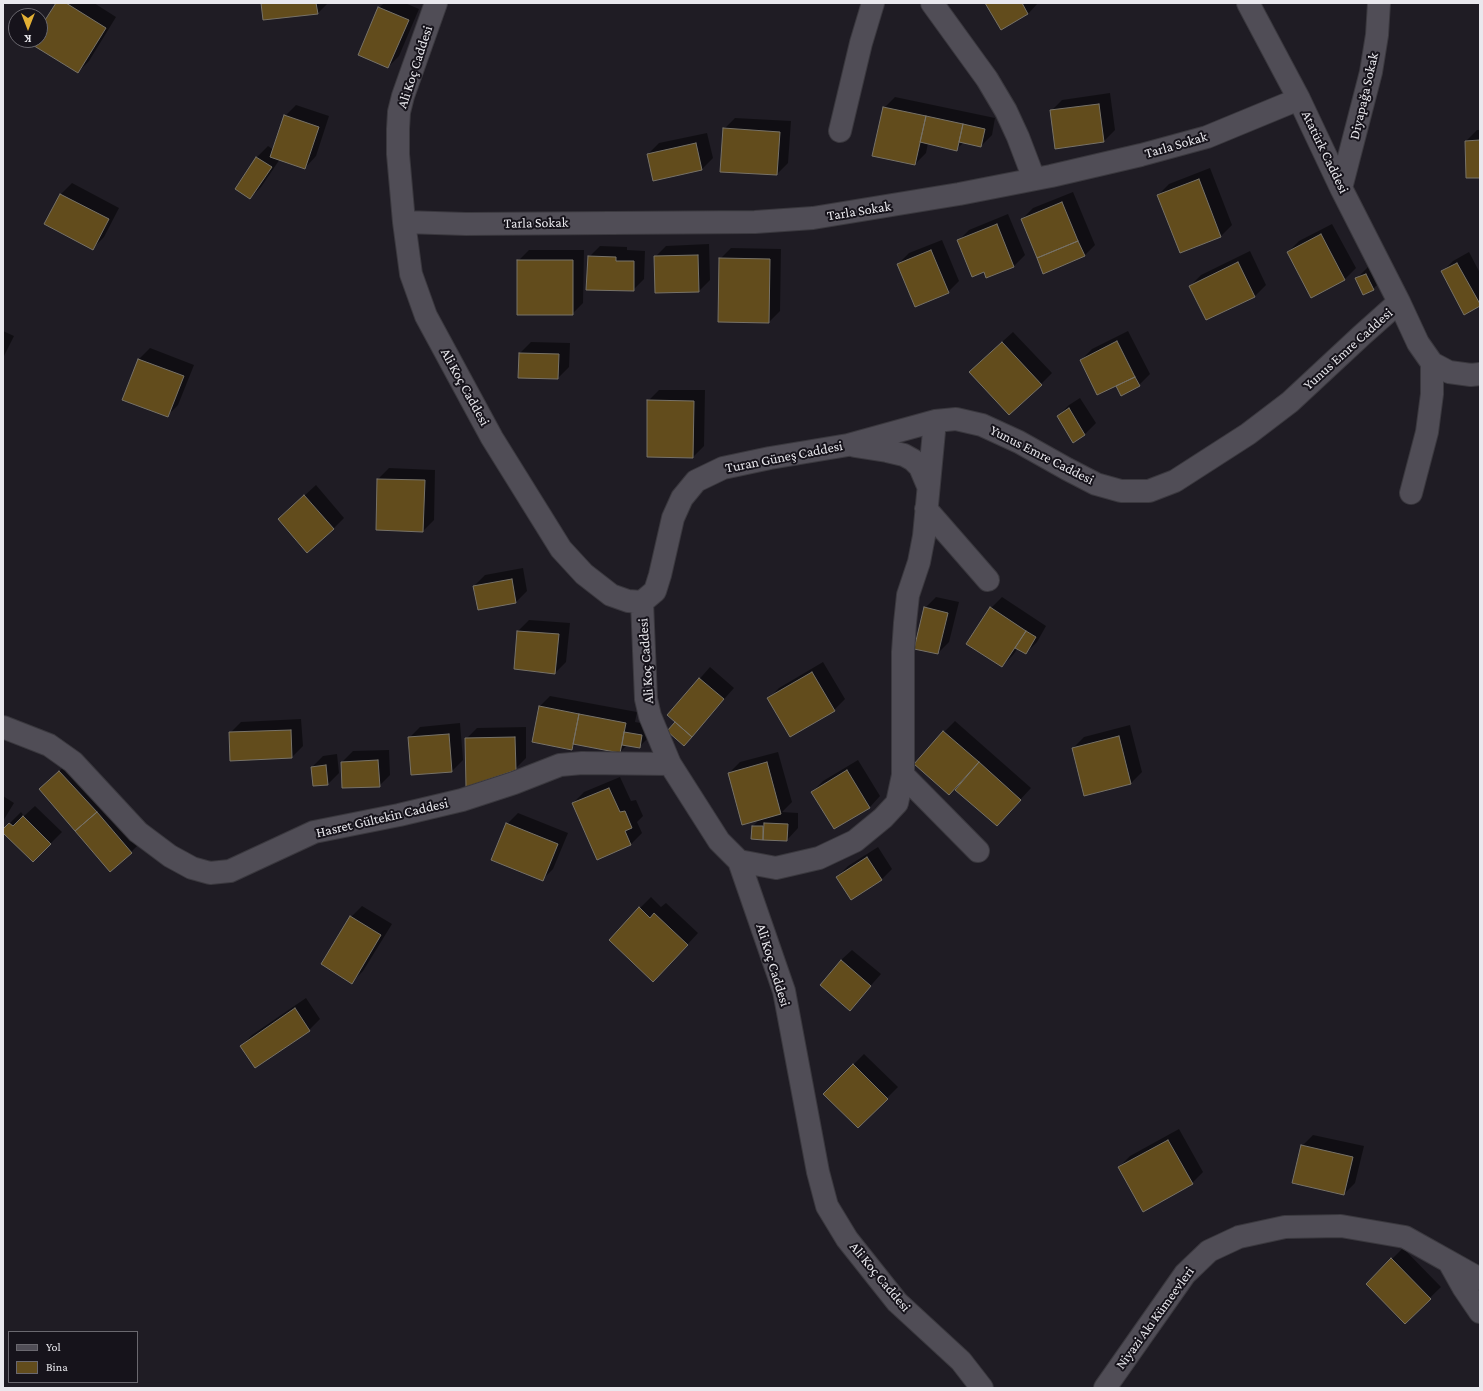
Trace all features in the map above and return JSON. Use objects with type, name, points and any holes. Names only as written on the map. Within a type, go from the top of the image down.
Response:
[{"type":"street","name":"Ali Koç Caddesi","points":[[436,3],[399,112],[398,154],[404,222],[411,274],[426,316],[492,438],[561,549],[584,574],[611,595],[628,601],[642,602],[646,699],[652,723],[670,764],[720,842],[739,861],[784,991],[818,1172],[828,1206],[848,1238],[897,1302],[961,1361],[982,1388]]},
{"type":"street","points":[[840,131],[873,3]]},
{"type":"street","points":[[932,3],[987,79],[1006,111],[1034,179]]},
{"type":"street","name":"Atatürk Caddesi","points":[[1248,3],[1299,99],[1418,343],[1432,362]]},
{"type":"street","name":"Diyapağa Sokak","points":[[1342,188],[1370,72],[1377,35],[1379,3]]},
{"type":"street","name":"Tarla Sokak","points":[[404,222],[466,224],[755,222],[813,218],[959,194],[1141,155],[1207,137],[1299,99]]},
{"type":"street","name":"Yunus Emre Caddesi","points":[[935,421],[956,419],[982,425],[1019,442],[1096,484],[1121,490],[1149,490],[1175,481],[1248,434],[1290,402],[1399,302]]},
{"type":"street","points":[[1432,362],[1449,372],[1471,375],[1480,374]]},
{"type":"street","points":[[1411,493],[1427,432],[1432,394],[1432,362]]},
{"type":"street","points":[[739,861],[776,868],[819,858],[855,842],[883,818],[897,803],[903,775],[904,623],[908,595],[919,562],[924,536],[935,421]]},
{"type":"street","name":"Turan Güneş Caddesi","points":[[642,602],[654,591],[660,575],[673,518],[682,498],[696,481],[723,468],[770,458],[848,445],[935,421]]},
{"type":"street","points":[[848,445],[904,455],[913,460],[920,467],[928,486]]},
{"type":"street","points":[[926,509],[988,580]]},
{"type":"street","name":"Hasret Gültekin Caddesi","points":[[3,727],[49,744],[72,762],[138,832],[170,856],[192,868],[210,873],[230,871],[314,832],[399,815],[462,800],[514,783],[560,765],[582,763],[670,764]]},
{"type":"street","points":[[903,775],[978,851]]},
{"type":"street","name":"Niyazi Akı Kümeevleri","points":[[1105,1388],[1185,1274],[1208,1251],[1239,1237],[1285,1227],[1341,1226],[1404,1237],[1480,1279]]},
{"type":"street","points":[[1450,1262],[1463,1287],[1480,1312]]},
{"type":"building","points":[[56,3],[66,3],[106,28],[78,73],[37,48],[48,48],[48,16]]},
{"type":"building","points":[[261,3],[316,3],[318,14],[263,20]]},
{"type":"building","points":[[985,3],[1022,3],[1028,14],[1001,30]]},
{"type":"building","points":[[378,7],[409,20],[388,68],[358,55]]},
{"type":"building","points":[[1099,104],[1104,142],[1055,149],[1050,110]]},
{"type":"building","points":[[883,107],[926,116],[915,165],[872,156]]},
{"type":"building","points":[[284,115],[319,127],[305,169],[270,157]]},
{"type":"building","points":[[926,116],[963,124],[957,151],[920,142]]},
{"type":"building","points":[[963,124],[985,129],[981,147],[959,142]]},
{"type":"building","points":[[723,128],[780,132],[777,175],[720,172]]},
{"type":"building","points":[[1480,140],[1480,178],[1466,178],[1465,141]]},
{"type":"building","points":[[696,143],[702,170],[653,181],[647,154]]},
{"type":"building","points":[[256,157],[272,167],[250,199],[235,189]]},
{"type":"building","points":[[1199,179],[1221,237],[1180,253],[1157,195]]},
{"type":"building","points":[[60,194],[109,219],[93,250],[44,224]]},
{"type":"building","points":[[1062,202],[1078,241],[1037,258],[1021,219]]},
{"type":"building","points":[[997,224],[1014,267],[986,278],[984,272],[972,277],[957,240]]},
{"type":"building","points":[[1321,234],[1345,280],[1311,298],[1287,252]]},
{"type":"building","points":[[1078,241],[1085,256],[1043,274],[1037,258]]},
{"type":"building","points":[[931,250],[949,293],[915,307],[897,264]]},
{"type":"building","points":[[698,255],[699,292],[655,293],[654,256]]},
{"type":"building","points":[[588,256],[616,257],[616,261],[634,261],[634,291],[586,290]]},
{"type":"building","points":[[719,258],[770,259],[769,323],[718,322]]},
{"type":"building","points":[[517,260],[573,260],[573,315],[517,315]]},
{"type":"building","points":[[1238,262],[1255,297],[1206,320],[1189,286]]},
{"type":"building","points":[[1457,263],[1480,304],[1480,306],[1464,315],[1441,271]]},
{"type":"building","points":[[1366,274],[1374,290],[1363,295],[1355,278]]},
{"type":"building","points":[[1117,341],[1135,377],[1097,395],[1080,360]]},
{"type":"building","points":[[1002,342],[1042,385],[1009,415],[969,372]]},
{"type":"building","points":[[519,353],[559,354],[558,379],[518,378]]},
{"type":"building","points":[[138,359],[184,376],[168,417],[122,400]]},
{"type":"building","points":[[1135,377],[1140,386],[1121,396],[1116,386]]},
{"type":"building","points":[[647,400],[694,401],[693,458],[647,457]]},
{"type":"building","points":[[1069,408],[1085,435],[1073,443],[1057,416]]},
{"type":"building","points":[[377,479],[425,480],[423,532],[376,530]]},
{"type":"building","points":[[304,495],[334,529],[307,553],[278,519]]},
{"type":"building","points":[[512,579],[516,603],[478,610],[473,586]]},
{"type":"building","points":[[924,607],[948,613],[938,654],[914,649]]},
{"type":"building","points":[[990,607],[1026,631],[1002,667],[966,644]]},
{"type":"building","points":[[517,631],[559,634],[555,674],[514,669]]},
{"type":"building","points":[[1026,631],[1036,637],[1026,654],[1015,648]]},
{"type":"building","points":[[812,672],[835,711],[790,737],[767,698]]},
{"type":"building","points":[[699,678],[724,699],[692,737],[667,715]]},
{"type":"building","points":[[539,706],[579,714],[572,750],[532,742]]},
{"type":"building","points":[[579,714],[626,723],[620,753],[573,744]]},
{"type":"building","points":[[675,722],[692,737],[684,746],[667,731]]},
{"type":"building","points":[[291,730],[292,758],[230,761],[229,732]]},
{"type":"building","points":[[943,731],[979,762],[949,795],[914,764]]},
{"type":"building","points":[[624,732],[642,735],[640,748],[622,745]]},
{"type":"building","points":[[449,734],[452,772],[411,775],[408,737]]},
{"type":"building","points":[[1119,736],[1131,784],[1084,796],[1072,748]]},
{"type":"building","points":[[515,737],[516,770],[466,787],[465,738]]},
{"type":"building","points":[[378,760],[380,787],[342,788],[341,762]]},
{"type":"building","points":[[767,762],[781,814],[742,825],[728,773]]},
{"type":"building","points":[[979,762],[1021,800],[997,826],[955,790]]},
{"type":"building","points":[[326,765],[328,785],[313,786],[311,767]]},
{"type":"building","points":[[847,770],[870,808],[834,829],[811,792]]},
{"type":"building","points":[[59,771],[97,812],[75,831],[39,789]]},
{"type":"building","points":[[609,788],[620,812],[625,811],[632,828],[625,831],[631,845],[597,860],[572,803]]},
{"type":"building","points":[[97,812],[132,853],[110,872],[75,831]]},
{"type":"building","points":[[23,816],[51,844],[33,862],[3,833],[3,829],[9,823],[13,826]]},
{"type":"building","points":[[506,823],[558,844],[543,881],[491,860]]},
{"type":"building","points":[[764,823],[788,824],[787,841],[763,840]]},
{"type":"building","points":[[752,826],[763,826],[763,840],[751,839]]},
{"type":"building","points":[[867,857],[882,880],[851,900],[836,877]]},
{"type":"building","points":[[639,907],[650,918],[654,913],[688,945],[653,982],[609,940]]},
{"type":"building","points":[[350,916],[381,935],[352,984],[321,964]]},
{"type":"building","points":[[841,960],[871,986],[850,1011],[820,985]]},
{"type":"building","points":[[295,1008],[310,1031],[255,1068],[240,1046]]},
{"type":"building","points":[[853,1064],[888,1099],[858,1128],[823,1094]]},
{"type":"building","points":[[1168,1140],[1193,1184],[1143,1212],[1118,1167]]},
{"type":"building","points":[[1301,1145],[1353,1157],[1344,1195],[1292,1183]]},
{"type":"building","points":[[1391,1258],[1431,1299],[1405,1324],[1366,1284]]}]
